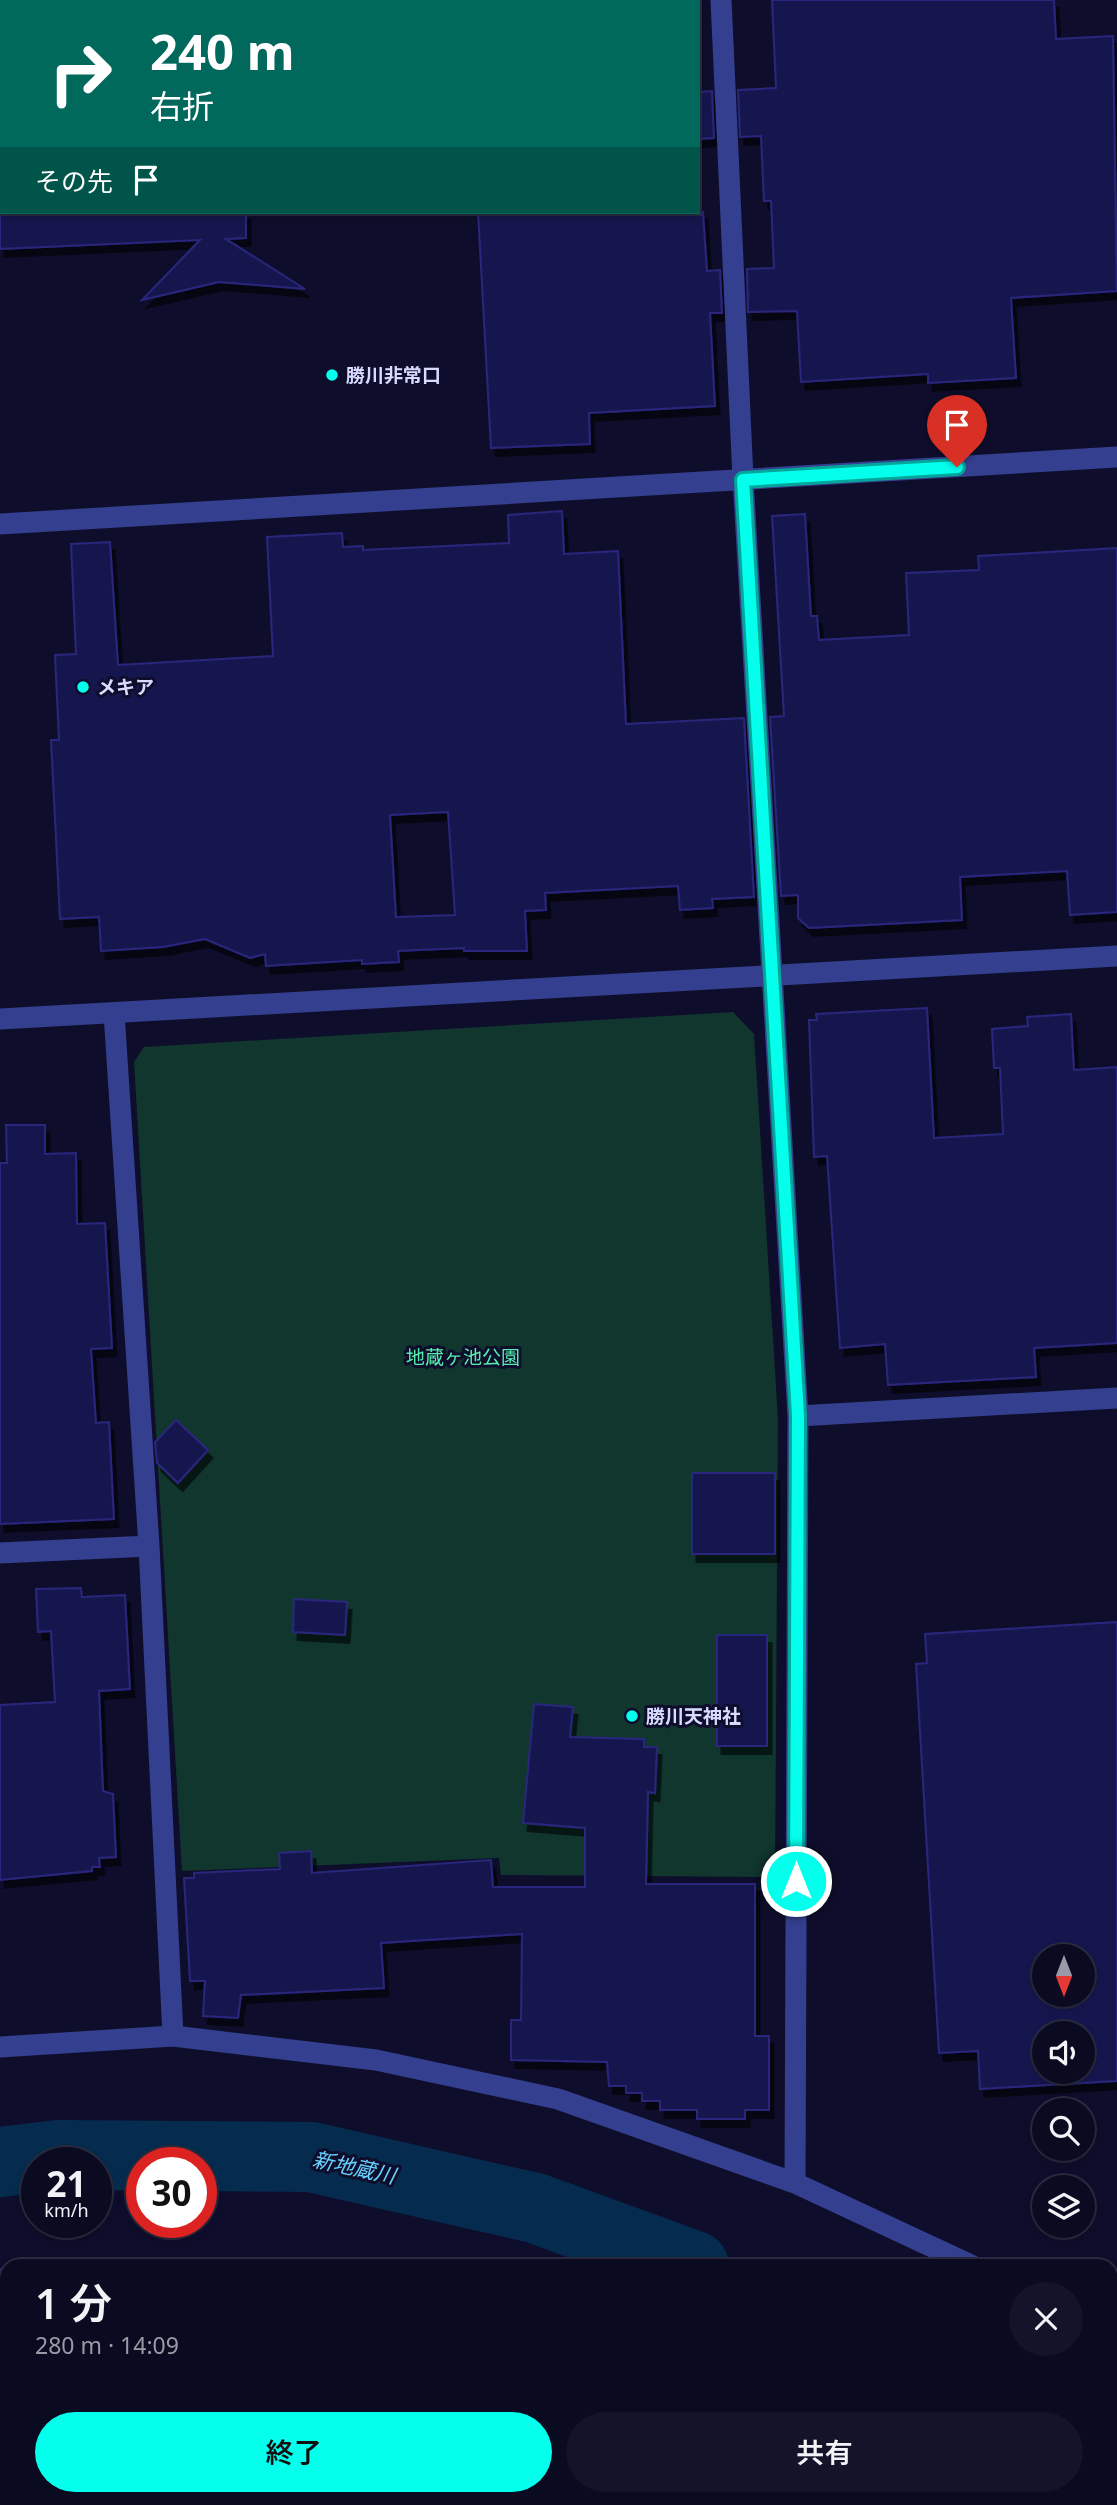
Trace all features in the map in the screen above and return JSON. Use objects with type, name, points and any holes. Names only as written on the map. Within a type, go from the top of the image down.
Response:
[{"type":"street","points":[[721,0],[743,480],[798,1416],[795,2183]]},
{"type":"street","points":[[0,524],[1117,457]]},
{"type":"street","points":[[0,1019],[1117,956]]},
{"type":"street","points":[[114,1013],[149,1546],[173,2036]]},
{"type":"street","points":[[798,1416],[1117,1398]]},
{"type":"street","points":[[0,1553],[149,1546]]},
{"type":"street","points":[[0,2047],[173,2036],[376,2060],[558,2099],[795,2183],[958,2259]]},
{"type":"green space","name":"地蔵ヶ池公園","points":[[733,1012],[754,1034],[778,1419],[775,1877],[501,1875],[499,1858],[182,1871],[134,1062],[144,1047]]},
{"type":"building","points":[[772,0],[1054,0],[1056,39],[1113,36],[1117,291],[1011,298],[1016,378],[928,383],[928,374],[801,382],[797,311],[748,312],[747,269],[774,268],[771,201],[764,201],[761,136],[740,137],[738,90],[776,88]]},
{"type":"building","points":[[712,91],[714,138],[700,139],[700,92]]},
{"type":"building","points":[[703,212],[707,271],[720,270],[722,313],[710,313],[715,406],[589,413],[590,444],[491,448],[478,214]]},
{"type":"building","points":[[0,214],[246,214],[246,238],[226,239],[305,289],[219,282],[142,300],[200,240],[0,249]]},
{"type":"building","points":[[562,511],[564,554],[618,551],[626,724],[744,718],[754,897],[712,899],[713,908],[680,910],[678,886],[545,893],[546,910],[525,911],[527,951],[464,951],[464,948],[398,951],[399,962],[362,964],[362,960],[266,966],[265,954],[250,958],[205,939],[163,947],[101,951],[99,917],[60,919],[51,740],[59,740],[55,655],[76,654],[71,544],[110,542],[118,665],[273,656],[267,537],[342,533],[343,547],[363,546],[363,550],[509,543],[508,515]],"holes":[[[448,812],[455,915],[396,917],[390,815]]]},
{"type":"building","points":[[805,514],[811,616],[817,616],[819,640],[909,635],[906,573],[979,570],[978,556],[1117,548],[1117,912],[1070,915],[1067,871],[960,877],[962,920],[809,928],[798,918],[798,895],[781,896],[770,717],[784,716],[772,516]]},
{"type":"building","points":[[927,1008],[934,1138],[1003,1134],[1000,1068],[994,1068],[992,1029],[1028,1026],[1027,1017],[1071,1014],[1074,1070],[1117,1067],[1117,1343],[1034,1348],[1036,1377],[888,1385],[885,1344],[840,1348],[827,1156],[814,1157],[809,1020],[817,1020],[816,1014]]},
{"type":"building","points":[[6,1125],[45,1125],[45,1154],[76,1153],[77,1224],[105,1223],[112,1348],[91,1349],[96,1423],[109,1422],[114,1519],[0,1524],[0,1163],[7,1163]]},
{"type":"building","points":[[176,1420],[208,1450],[178,1483],[157,1463],[155,1442]]},
{"type":"building","points":[[692,1473],[775,1473],[775,1554],[692,1554]]},
{"type":"building","points":[[81,1588],[82,1597],[125,1595],[130,1689],[99,1691],[103,1791],[113,1794],[116,1857],[99,1858],[100,1867],[92,1867],[92,1871],[0,1880],[0,1705],[55,1702],[51,1631],[38,1632],[36,1589]]},
{"type":"building","points":[[294,1599],[347,1602],[345,1635],[293,1632]]},
{"type":"building","points":[[1117,1622],[1117,2081],[1095,2082],[1095,2021],[1032,2021],[1032,2084],[1066,2084],[980,2089],[978,2051],[939,2053],[916,1664],[927,1663],[925,1634]]},
{"type":"building","points":[[717,1635],[767,1635],[767,1746],[717,1746]]},
{"type":"building","points":[[534,1704],[573,1707],[570,1737],[644,1739],[644,1747],[657,1747],[655,1793],[648,1792],[646,1884],[755,1884],[755,2036],[769,2036],[769,2110],[745,2110],[745,2119],[697,2119],[697,2110],[660,2110],[660,2101],[642,2101],[642,2093],[626,2093],[626,2086],[609,2086],[607,2062],[511,2060],[511,2020],[521,2020],[522,1934],[381,1943],[384,1988],[241,1995],[238,2018],[203,2016],[205,1981],[190,1981],[184,1878],[194,1878],[194,1873],[280,1869],[279,1853],[311,1851],[312,1873],[491,1860],[493,1887],[585,1887],[585,1828],[523,1823]]},
{"type":"waterway","name":"新地蔵川","points":[[0,2162],[58,2155],[311,2157],[535,2208],[675,2259]]},
{"type":"place","name":"勝川非常口","points":[[332,375]]},
{"type":"place","name":"メキア","points":[[83,687]]},
{"type":"place","name":"勝川天神社","points":[[632,1716]]},
{"type":"route","points":[[796,1881],[798,1416],[743,480],[957,467]]}]
